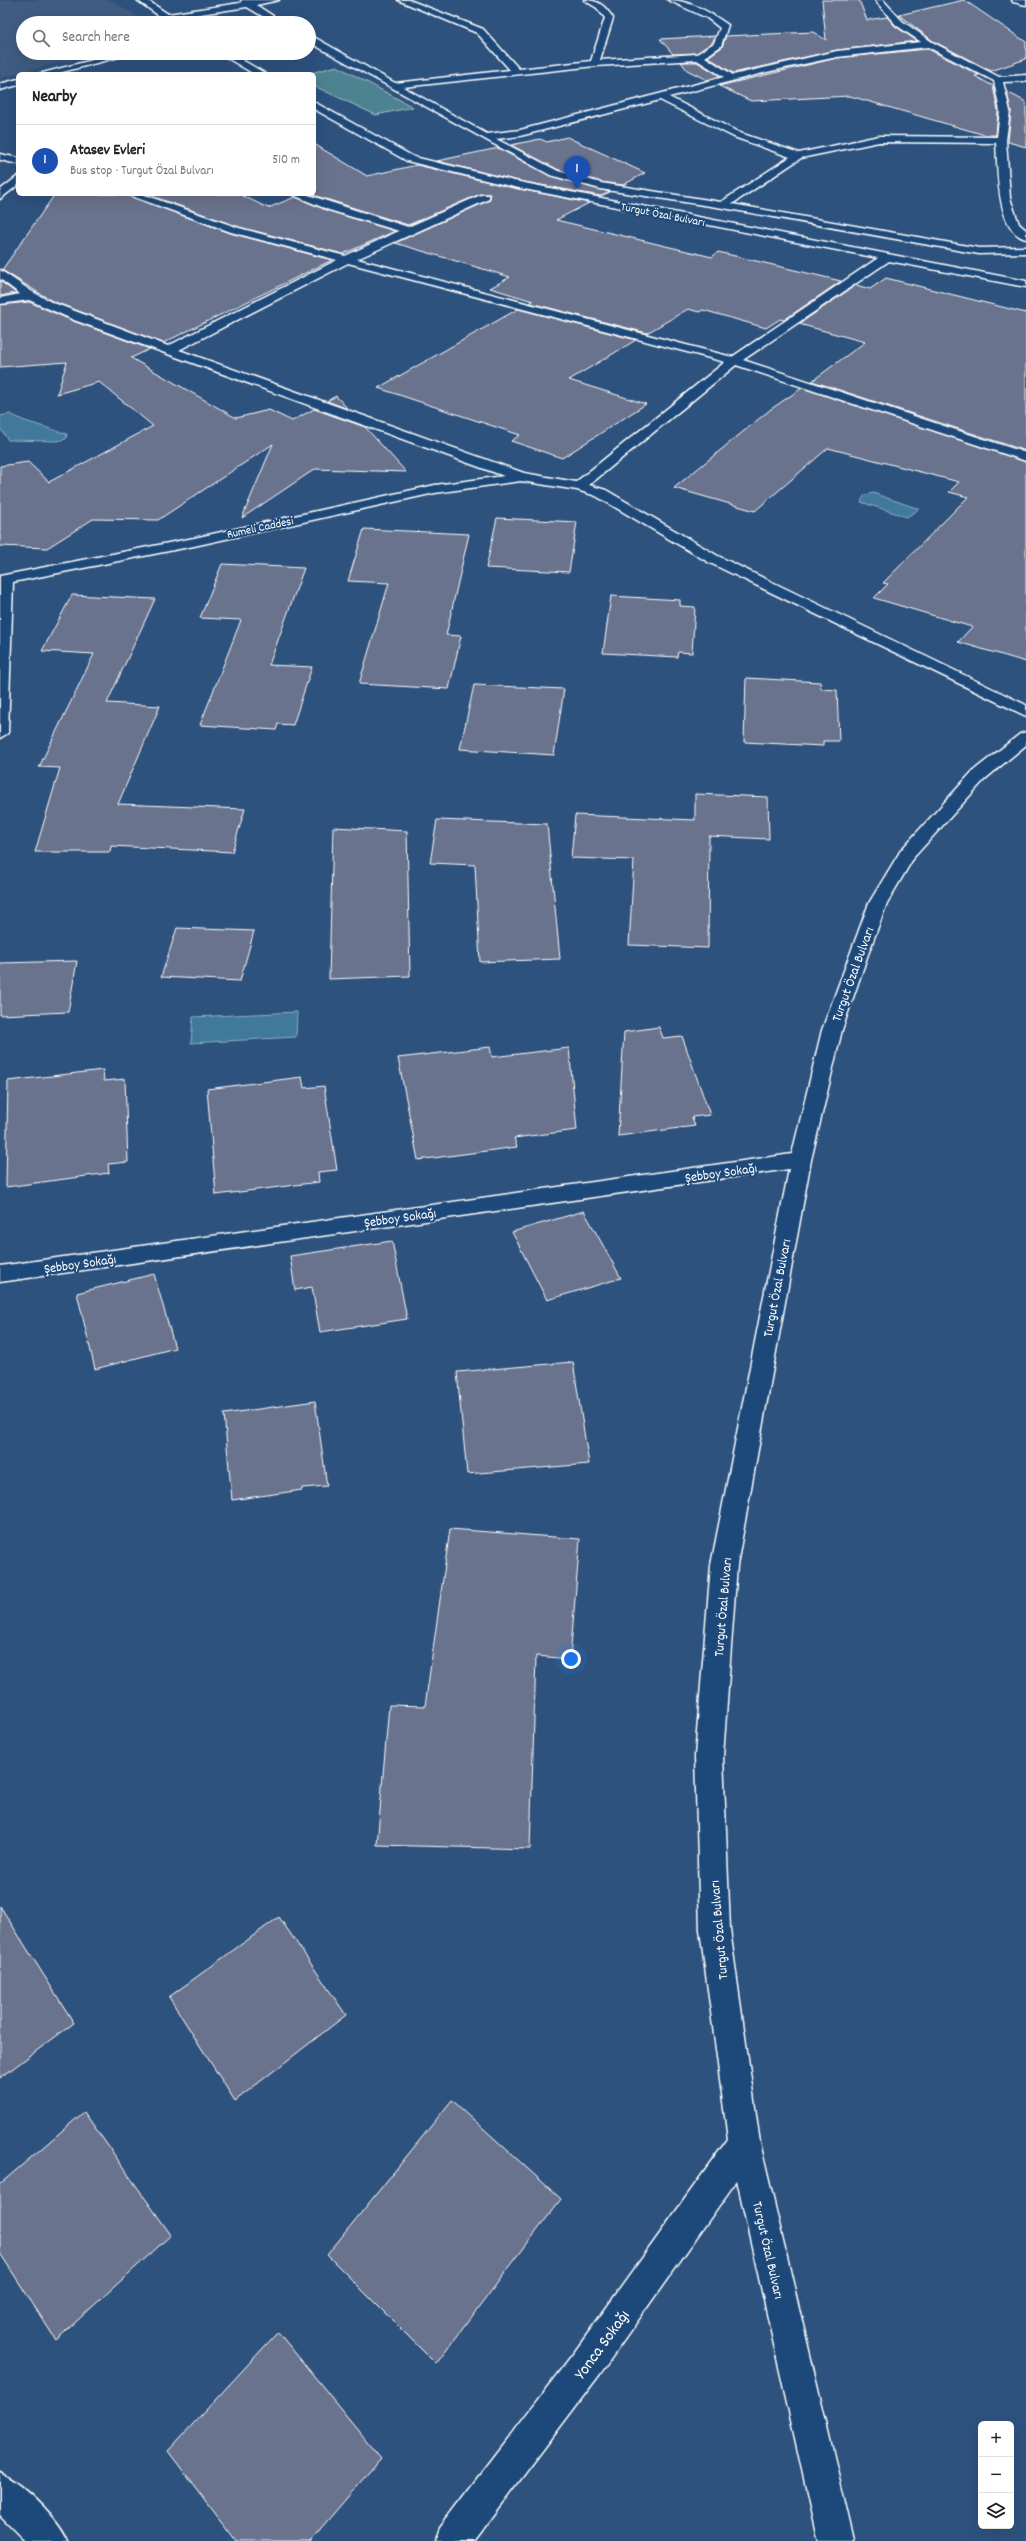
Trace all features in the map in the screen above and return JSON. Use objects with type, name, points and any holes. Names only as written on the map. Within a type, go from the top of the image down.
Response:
[{"type":"street","points":[[141,0],[164,16]]},
{"type":"street","points":[[177,16],[244,2],[275,0]]},
{"type":"street","points":[[402,0],[480,31],[517,72]]},
{"type":"street","points":[[588,0],[600,6],[609,18],[595,63]]},
{"type":"street","points":[[396,85],[595,63],[698,57],[718,44],[725,27],[710,16],[672,0]]},
{"type":"street","points":[[879,0],[899,23],[929,44],[998,80],[1026,78]]},
{"type":"street","points":[[1016,0],[1026,3]]},
{"type":"street","points":[[244,2],[268,16]]},
{"type":"street","points":[[316,42],[396,85],[485,137],[554,173],[600,186],[723,205],[979,251],[1026,250]]},
{"type":"street","points":[[485,137],[520,133],[662,97],[730,77],[838,54],[929,44]]},
{"type":"street","points":[[698,57],[730,77]]},
{"type":"street","points":[[52,72],[101,60]]},
{"type":"street","points":[[236,60],[257,72]]},
{"type":"street","points":[[998,80],[1005,111],[1001,140],[1005,198],[1014,225],[1026,236]]},
{"type":"street","points":[[0,87],[16,83]]},
{"type":"street","points":[[662,97],[737,136],[798,156]]},
{"type":"street","name":"Turgut Özal Bulvarı","points":[[316,106],[411,159],[514,184],[1026,284]]},
{"type":"street","points":[[723,205],[798,156],[879,139],[1001,140]]},
{"type":"street","points":[[0,157],[16,161]]},
{"type":"street","points":[[0,196],[16,181]]},
{"type":"street","points":[[137,196],[235,230],[735,360],[1026,457]]},
{"type":"street","points":[[301,196],[333,208],[409,231]]},
{"type":"street","points":[[168,351],[348,259],[485,197]]},
{"type":"street","points":[[579,486],[735,360],[887,257]]},
{"type":"street","points":[[0,273],[10,283],[30,296],[78,318],[168,351],[521,478],[579,486],[601,493],[713,559],[1026,711]]},
{"type":"street","points":[[0,301],[30,296]]},
{"type":"street","name":"Rumeli Caddesi","points":[[3,580],[194,542],[435,489],[521,478]]},
{"type":"street","points":[[0,733],[3,580]]},
{"type":"street","name":"Turgut Özal Bulvarı","points":[[836,2541],[744,2143],[715,1930],[709,1756],[724,1565],[801,1160],[832,1030],[878,903],[908,854],[949,806],[979,775],[1026,737]]},
{"type":"street","name":"Şebboy Sokağı","points":[[0,1274],[801,1160]]},
{"type":"street","name":"Yonca Sokağı","points":[[452,2541],[588,2362],[744,2143]]},
{"type":"street","points":[[0,2491],[50,2541]]},
{"type":"shaded area","points":[[0,0],[111,0],[136,16],[16,16],[16,60],[70,60],[23,72],[16,72],[16,74],[0,78]]},
{"type":"shaded area","points":[[10,414],[25,421],[67,434],[66,439],[56,441],[8,440],[0,428],[0,416]]},
{"type":"shaded area","points":[[873,493],[919,509],[907,517],[861,502],[864,496]]},
{"type":"shaded area","points":[[297,1012],[296,1037],[191,1043],[193,1017]]},
{"type":"green space","points":[[337,66],[413,107],[376,115],[316,87],[316,72],[314,72]]},
{"type":"building","points":[[822,0],[859,0],[867,20],[887,17],[895,26],[917,41],[837,50],[733,73],[708,57],[722,47],[726,36],[813,32],[826,40]]},
{"type":"building","points":[[964,0],[1026,42],[1026,59],[991,71],[933,41],[899,15]]},
{"type":"building","points":[[715,36],[713,42],[697,53],[673,54],[660,39]]},
{"type":"building","points":[[928,49],[979,75],[975,76],[993,86],[998,111],[996,135],[985,135],[850,96],[751,101],[719,86],[837,58]]},
{"type":"building","points":[[681,62],[697,62],[720,76],[707,80],[687,70]]},
{"type":"building","points":[[1007,92],[1026,102],[1026,147],[1008,142],[1011,111]]},
{"type":"building","points":[[567,137],[645,173],[623,185],[601,182],[559,170],[511,145],[540,139],[547,142]]},
{"type":"building","points":[[316,145],[367,176],[417,165],[514,188],[589,203],[556,220],[712,257],[718,252],[841,281],[784,320],[780,319],[766,328],[703,310],[699,312],[688,309],[647,333],[530,303],[533,301],[490,288],[510,277],[395,243],[490,200],[490,194],[480,194],[408,225],[316,196]]},
{"type":"building","points":[[498,148],[550,176],[610,192],[601,196],[514,180],[437,161]]},
{"type":"building","points":[[54,196],[130,196],[230,233],[332,260],[163,343],[52,301],[2,270]]},
{"type":"building","points":[[152,196],[243,196],[268,208],[295,197],[329,211],[395,231],[343,254],[239,227]]},
{"type":"building","points":[[886,278],[1026,313],[1026,451],[812,381],[865,342],[799,324],[856,285],[870,289]]},
{"type":"building","points":[[0,281],[16,293],[0,296]]},
{"type":"building","points":[[29,302],[73,321],[150,349],[131,358],[236,418],[269,410],[292,421],[314,409],[365,427],[406,472],[315,469],[242,518],[273,444],[158,520],[93,519],[47,548],[0,546],[0,466],[28,462],[49,482],[153,426],[99,382],[57,394],[67,362],[0,367],[0,305]]},
{"type":"building","points":[[518,309],[636,340],[569,380],[646,404],[562,458],[511,441],[520,435],[378,388]]},
{"type":"building","points":[[802,388],[1026,462],[1026,662],[958,642],[972,627],[874,598],[888,584],[883,583],[968,497],[949,492],[959,482],[828,448],[755,511],[674,488],[771,409]]},
{"type":"building","points":[[336,396],[348,409],[327,401]]},
{"type":"building","points":[[497,518],[577,522],[569,572],[486,568]]},
{"type":"building","points":[[364,529],[469,534],[446,635],[461,636],[449,689],[359,684],[389,583],[348,581]]},
{"type":"building","points":[[222,564],[304,568],[269,665],[312,667],[293,725],[278,724],[276,730],[200,725],[241,620],[200,618]]},
{"type":"building","points":[[72,595],[155,599],[107,703],[160,706],[118,804],[245,809],[232,852],[111,846],[110,852],[35,852],[60,768],[39,767],[94,654],[42,651]]},
{"type":"building","points":[[611,596],[680,600],[680,606],[695,607],[692,653],[678,652],[677,657],[603,653]]},
{"type":"building","points":[[746,678],[820,682],[821,689],[837,690],[839,741],[823,741],[823,746],[744,742]]},
{"type":"building","points":[[474,685],[564,689],[554,755],[460,749]]},
{"type":"building","points":[[695,794],[768,797],[769,839],[709,836],[708,948],[629,945],[634,860],[571,858],[575,815],[695,820]]},
{"type":"building","points":[[437,820],[547,824],[560,959],[480,962],[475,865],[430,863]]},
{"type":"building","points":[[333,827],[407,831],[410,976],[329,979]]},
{"type":"building","points":[[177,928],[254,931],[240,981],[161,977]]},
{"type":"building","points":[[77,961],[68,1012],[0,1015],[0,963]]},
{"type":"building","points":[[659,1027],[663,1038],[682,1036],[710,1115],[692,1117],[695,1126],[618,1136],[624,1032]]},
{"type":"building","points":[[490,1047],[492,1057],[569,1048],[577,1130],[514,1138],[517,1147],[418,1160],[398,1058]]},
{"type":"building","points":[[103,1070],[104,1081],[125,1079],[128,1162],[108,1164],[109,1173],[6,1187],[8,1081]]},
{"type":"building","points":[[302,1077],[304,1088],[324,1086],[337,1170],[318,1172],[319,1182],[216,1195],[207,1089]]},
{"type":"building","points":[[584,1211],[621,1278],[547,1300],[512,1232]]},
{"type":"building","points":[[392,1241],[407,1319],[320,1332],[312,1287],[295,1290],[290,1256]]},
{"type":"building","points":[[154,1274],[175,1348],[95,1369],[77,1293]]},
{"type":"building","points":[[573,1362],[589,1464],[467,1474],[457,1372]]},
{"type":"building","points":[[315,1401],[327,1486],[302,1488],[302,1490],[232,1500],[224,1414]]},
{"type":"building","points":[[450,1529],[580,1539],[570,1659],[536,1656],[530,1849],[377,1845],[389,1705],[425,1706]]},
{"type":"building","points":[[0,1906],[74,2023],[0,2078]]},
{"type":"building","points":[[279,1917],[346,2015],[235,2101],[169,1997]]},
{"type":"building","points":[[452,2100],[561,2199],[436,2364],[327,2255]]},
{"type":"building","points":[[84,2112],[171,2235],[56,2340],[0,2253],[0,2184]]},
{"type":"building","points":[[278,2332],[381,2458],[310,2541],[236,2541],[168,2451]]},
{"type":"place","name":"Atasev Evleri","points":[[577,189]]}]
